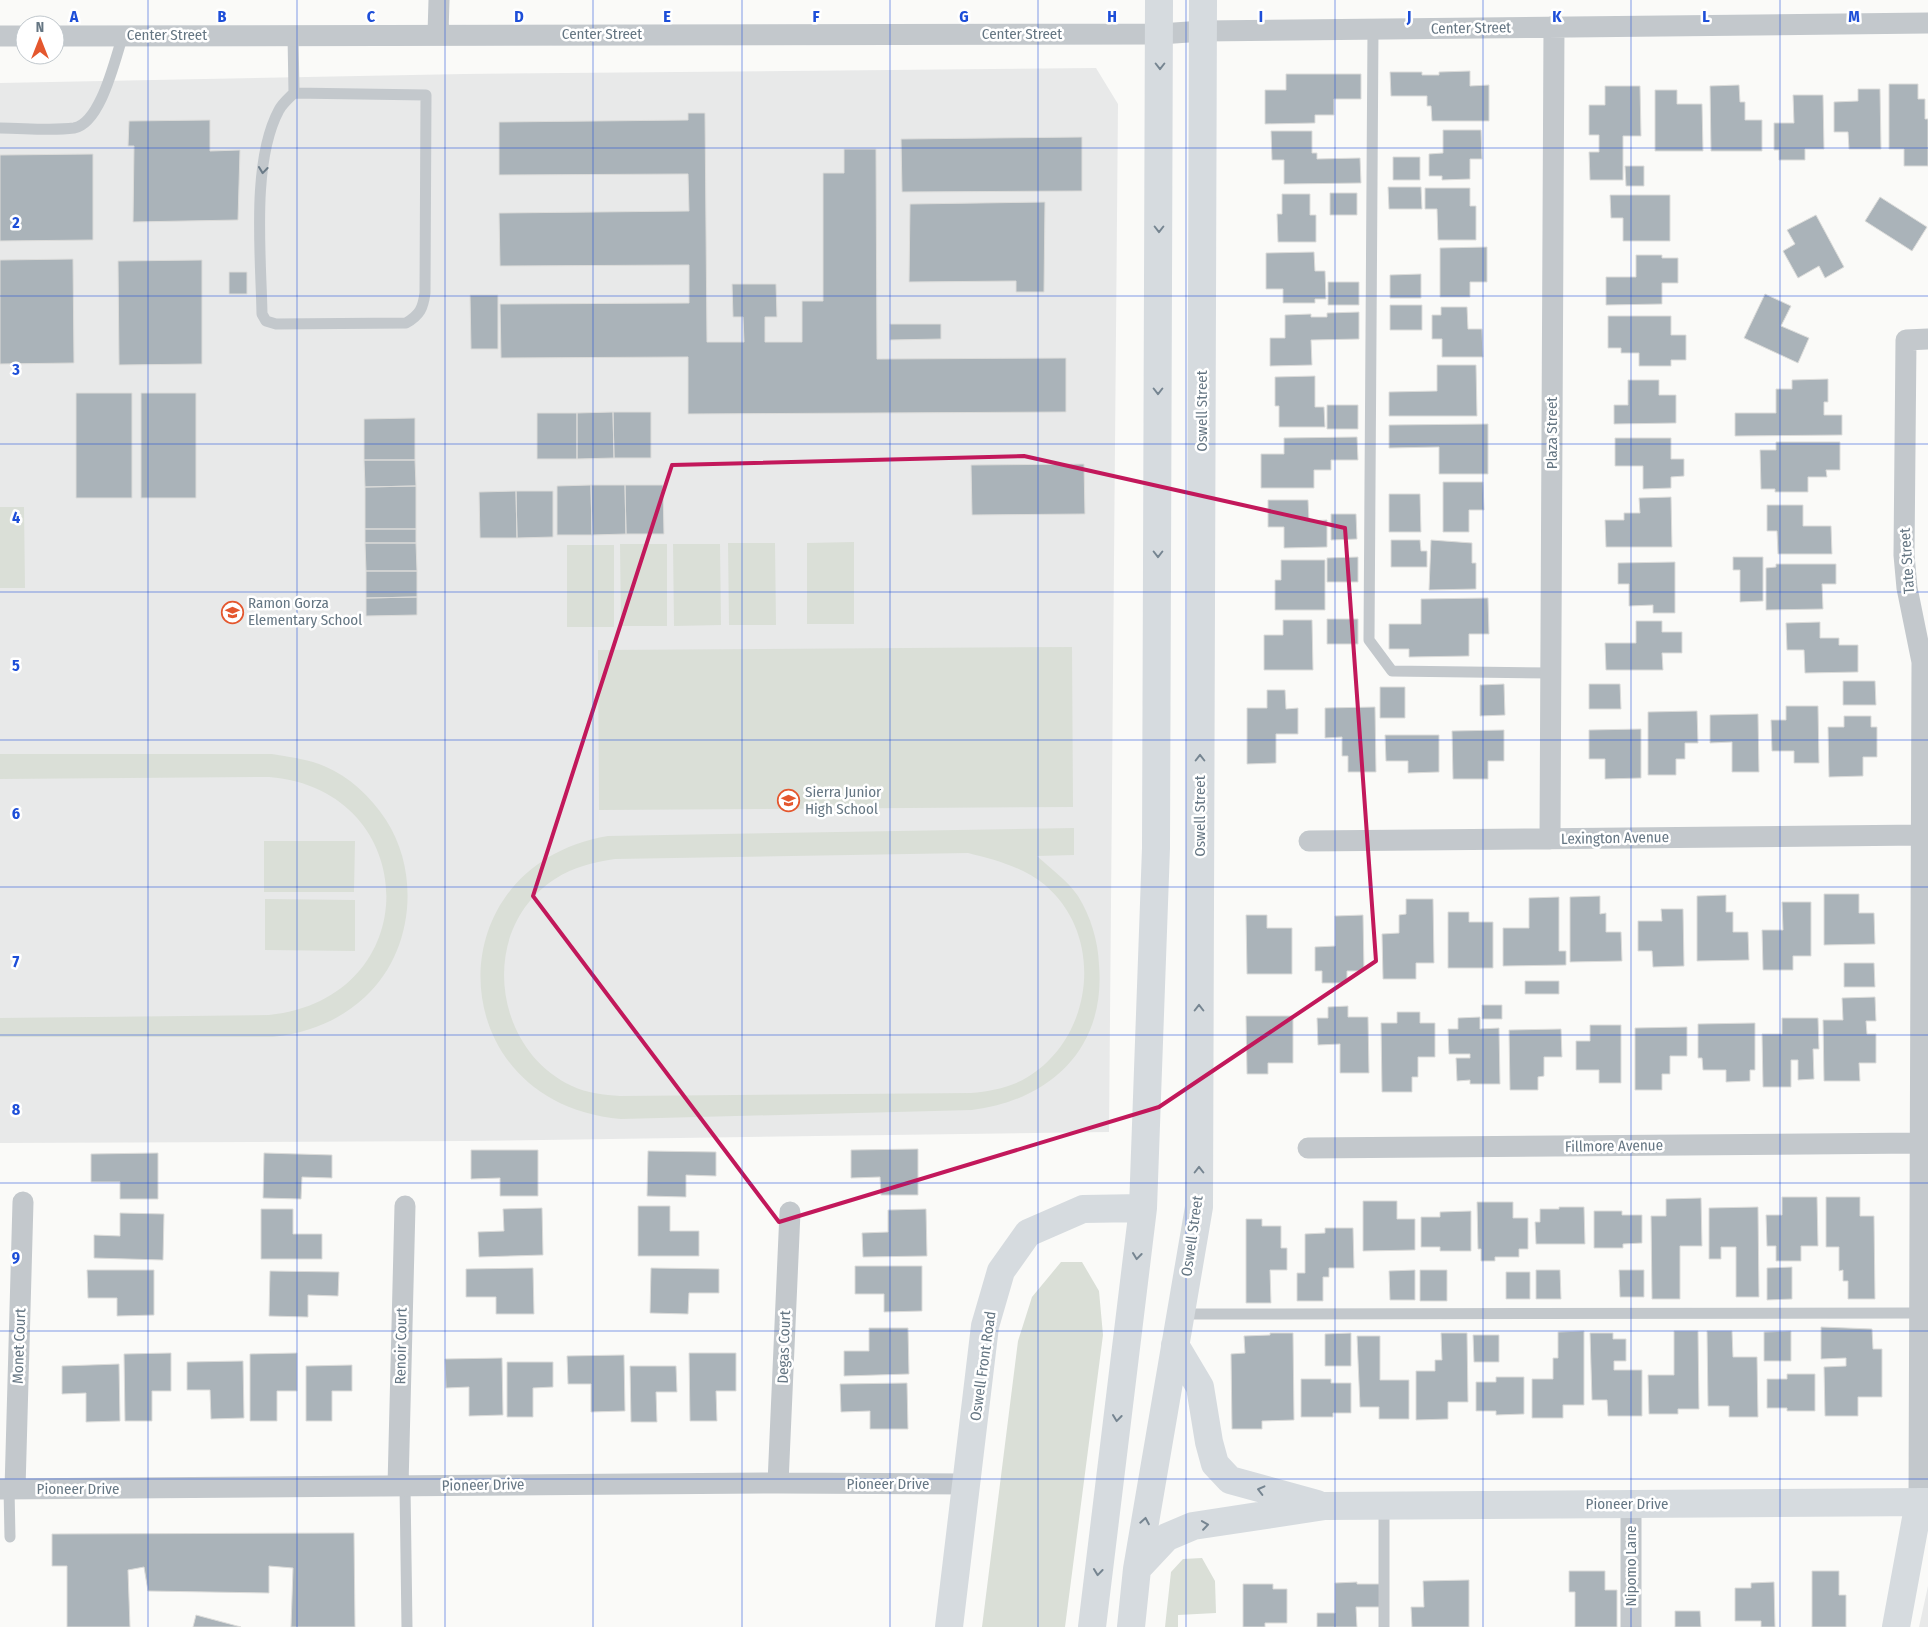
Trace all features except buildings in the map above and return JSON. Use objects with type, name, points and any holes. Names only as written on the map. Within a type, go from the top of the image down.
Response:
[{"type":"main road","points":[[1092,1627],[1143,1208],[1156,848],[1159,0]]},
{"type":"main road","name":"Oswell Street","points":[[1131,1627],[1137,1569],[1198,1207],[1203,0]]},
{"type":"main road","name":"Oswell Front Road","points":[[949,1627],[986,1326],[1001,1271],[1028,1232],[1084,1209],[1143,1208]]},
{"type":"main road","name":"Pioneer Drive","points":[[1175,1345],[1200,1387],[1208,1442],[1215,1464],[1230,1480],[1325,1506]]},
{"type":"main road","points":[[1896,1627],[1923,1502]]},
{"type":"main road","name":"Pioneer Drive","points":[[1137,1569],[1167,1537],[1193,1526],[1325,1506],[1923,1502]]},
{"type":"street","points":[[438,0],[438,34]]},
{"type":"street","name":"Center Street","points":[[65,36],[1160,34],[1203,31],[1928,23]]},
{"type":"street","name":"Plaza Street","points":[[1550,839],[1554,26]]},
{"type":"street","points":[[0,36],[15,36]]},
{"type":"street","name":"Tate Street","points":[[1923,1502],[1920,1313],[1922,662],[1907,588],[1904,555],[1906,340],[1928,339]]},
{"type":"street","name":"Lexington Avenue","points":[[1309,841],[1922,835]]},
{"type":"street","name":"Fillmore Avenue","points":[[1308,1148],[1920,1143]]},
{"type":"street","name":"Monet Court","points":[[8,1489],[23,1202]]},
{"type":"street","name":"Renoir Court","points":[[402,1486],[405,1206]]},
{"type":"street","name":"Degas Court","points":[[778,1483],[790,1212]]},
{"type":"street","name":"Pioneer Drive","points":[[8,1489],[778,1483],[967,1484]]},
{"type":"street","name":"Nipomo Lane","points":[[1631,1504],[1631,1627]]},
{"type":"lane","points":[[1373,29],[1369,640],[1392,671],[1551,673]]},
{"type":"lane","points":[[0,128],[75,128],[88,122],[97,109],[123,35]]},
{"type":"lane","points":[[292,35],[294,93],[279,109],[274,123],[266,149],[260,200],[262,314],[266,321],[276,324],[406,323],[417,317],[423,306],[426,95],[294,93]]},
{"type":"lane","points":[[1180,1314],[1920,1313]]},
{"type":"lane","points":[[402,1486],[407,1627]]},
{"type":"lane","points":[[8,1489],[10,1537]]},
{"type":"lane","points":[[1384,1506],[1384,1627]]},
{"type":"highlighted area","points":[[1024,456],[1345,528],[1376,961],[1159,1107],[779,1222],[533,896],[672,465]]},
{"type":"shaded area","points":[[1096,68],[1118,104],[1109,1132],[466,1141],[0,1143],[0,83],[464,74]]},
{"type":"shaded area","points":[[0,507],[24,507],[25,588],[0,588]]},
{"type":"shaded area","points":[[854,542],[854,624],[807,624],[807,543]]},
{"type":"shaded area","points":[[728,543],[775,543],[776,625],[729,625]]},
{"type":"shaded area","points":[[620,544],[667,544],[667,626],[621,626]]},
{"type":"shaded area","points":[[673,544],[720,544],[721,625],[674,626]]},
{"type":"shaded area","points":[[567,545],[614,545],[614,627],[567,627]]},
{"type":"shaded area","points":[[1072,647],[1073,807],[599,810],[598,650]]},
{"type":"shaded area","points":[[0,754],[272,754],[311,762],[334,771],[351,782],[374,803],[397,841],[404,864],[407,912],[402,936],[393,958],[381,979],[365,997],[345,1013],[311,1029],[286,1035],[273,1037],[0,1037],[0,1018],[269,1015],[321,1000],[358,972],[380,935],[386,894],[378,853],[356,817],[319,790],[269,777],[0,779]]},
{"type":"shaded area","points":[[1074,828],[1074,855],[1037,856],[1074,890],[1083,904],[1090,921],[1097,947],[1099,965],[1099,995],[1093,1021],[1083,1045],[1068,1065],[1049,1082],[1026,1095],[1000,1104],[972,1110],[621,1119],[562,1104],[518,1073],[491,1031],[481,983],[487,935],[510,891],[550,856],[608,836]],"holes":[[[968,853],[999,861],[1028,873],[1045,885],[1064,907],[1077,932],[1083,959],[1084,986],[1078,1014],[1066,1039],[1049,1061],[1026,1078],[1006,1087],[971,1093],[620,1096],[602,1094],[572,1086],[545,1068],[525,1045],[511,1017],[505,987],[505,956],[514,927],[530,900],[555,879],[576,868],[615,859]]]},
{"type":"shaded area","points":[[264,841],[355,841],[354,892],[264,892]]},
{"type":"shaded area","points":[[265,899],[355,900],[355,951],[265,950]]},
{"type":"shaded area","points":[[1061,1262],[1082,1262],[1099,1291],[1103,1335],[1065,1627],[982,1627],[1018,1341],[1032,1297]]},
{"type":"shaded area","points":[[1202,1558],[1215,1581],[1216,1613],[1178,1615],[1178,1627],[1165,1627],[1171,1572],[1183,1559]]},
{"type":"shaded area","points":[[1928,1586],[1928,1627],[1919,1627]]},
{"type":"place","name":"Ramon Gorza Elementary School","points":[[232,612]]},
{"type":"place","name":"Sierra Junior High School","points":[[789,801]]}]
